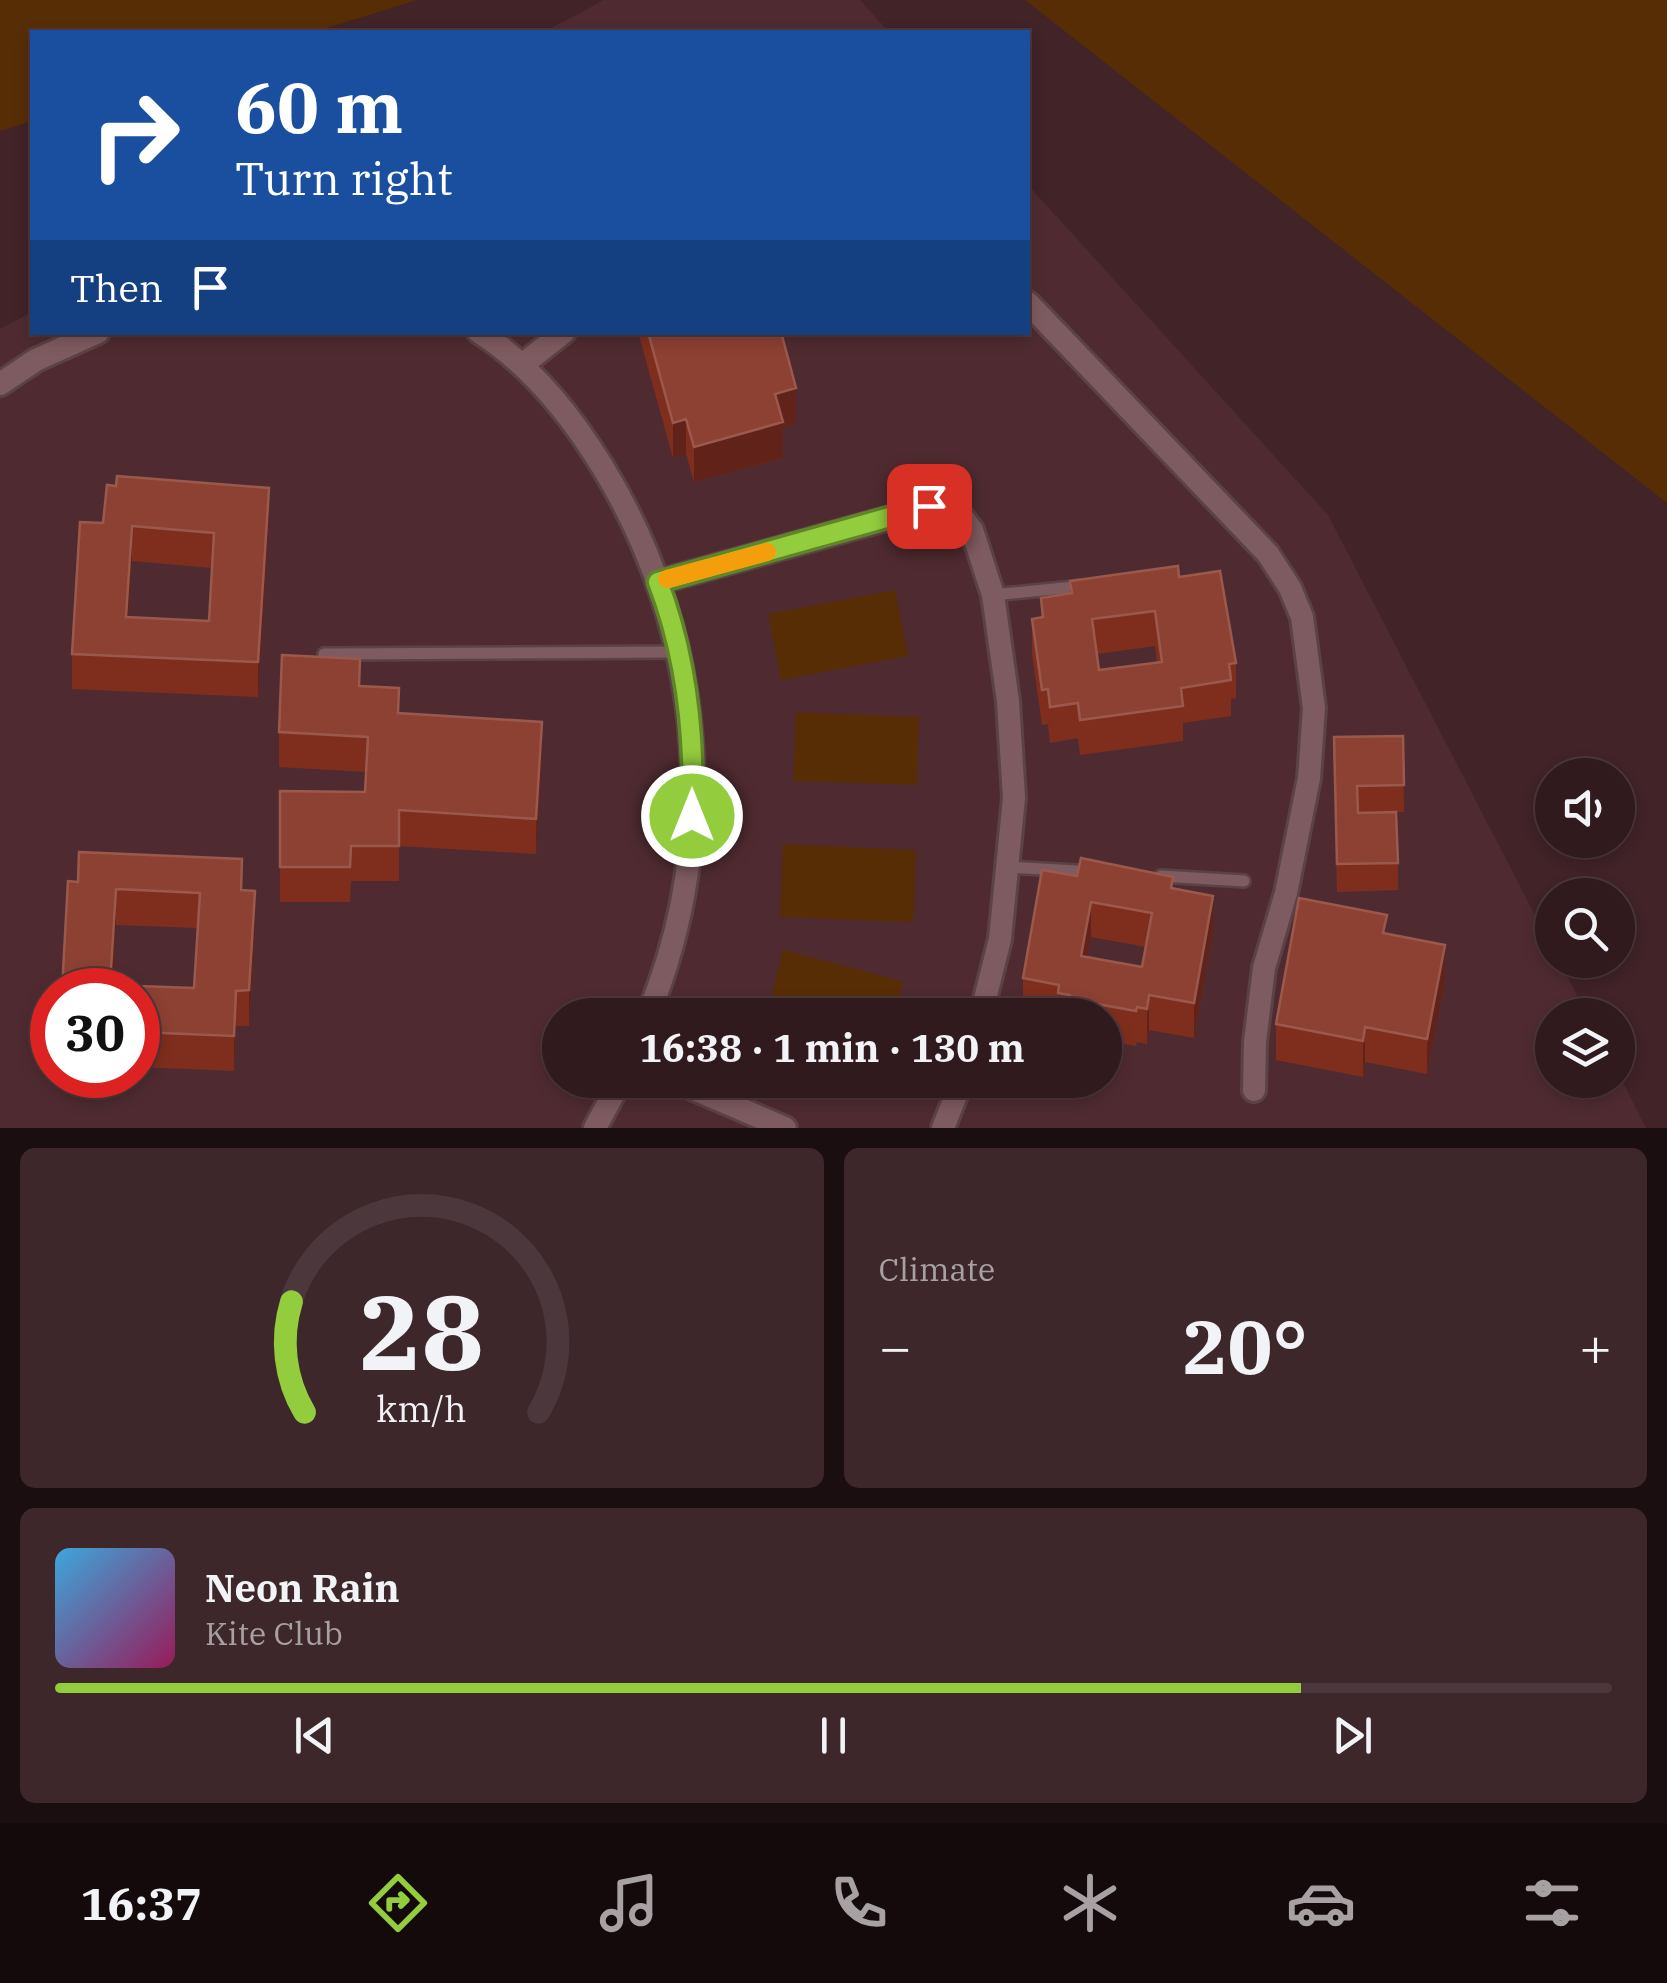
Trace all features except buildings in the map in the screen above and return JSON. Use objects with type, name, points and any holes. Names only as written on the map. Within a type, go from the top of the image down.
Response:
[{"type":"street","points":[[1030,304],[1268,554],[1290,588],[1302,618],[1314,708],[1309,778],[1286,893],[1264,968],[1254,1090]]},
{"type":"street","points":[[0,384],[36,360],[91,335]]},
{"type":"street","points":[[484,335],[510,352],[576,424],[628,510],[658,582],[678,652],[685,683],[693,787],[690,874],[668,968],[655,998]]},
{"type":"street","points":[[522,365],[560,335]]},
{"type":"street","points":[[658,582],[929,506],[960,514],[972,530],[993,595],[1008,701],[1012,778],[1007,867],[1000,939],[985,998]]},
{"type":"street","points":[[594,1128],[611,1098]]},
{"type":"street","points":[[715,1098],[785,1128]]},
{"type":"street","points":[[943,1128],[955,1098]]},
{"type":"lane","points":[[993,595],[1089,585]]},
{"type":"lane","points":[[324,654],[678,652]]},
{"type":"lane","points":[[1007,867],[1106,873]]},
{"type":"lane","points":[[1145,875],[1244,881]]},
{"type":"shaded area","points":[[0,0],[417,0],[320,30],[30,30],[30,122],[0,131]]},
{"type":"shaded area","points":[[604,0],[860,0],[887,30],[548,30]]},
{"type":"shaded area","points":[[1025,0],[1667,0],[1667,503]]},
{"type":"shaded area","points":[[1030,187],[1328,515],[1535,915],[1535,978],[1568,978],[1578,998],[1535,998],[1535,1098],[1631,1098],[1646,1128],[0,1128],[0,329],[30,313],[30,335],[1030,335]]},
{"type":"shaded area","points":[[895,590],[908,656],[781,680],[768,614]]},
{"type":"shaded area","points":[[796,712],[919,717],[917,785],[793,781]]},
{"type":"shaded area","points":[[783,844],[916,850],[913,922],[780,917]]},
{"type":"shaded area","points":[[783,950],[903,981],[899,998],[771,998]]},
{"type":"slow traffic","points":[[667,579],[767,552]]},
{"type":"route","points":[[692,816],[685,683],[658,582],[929,506]]}]
